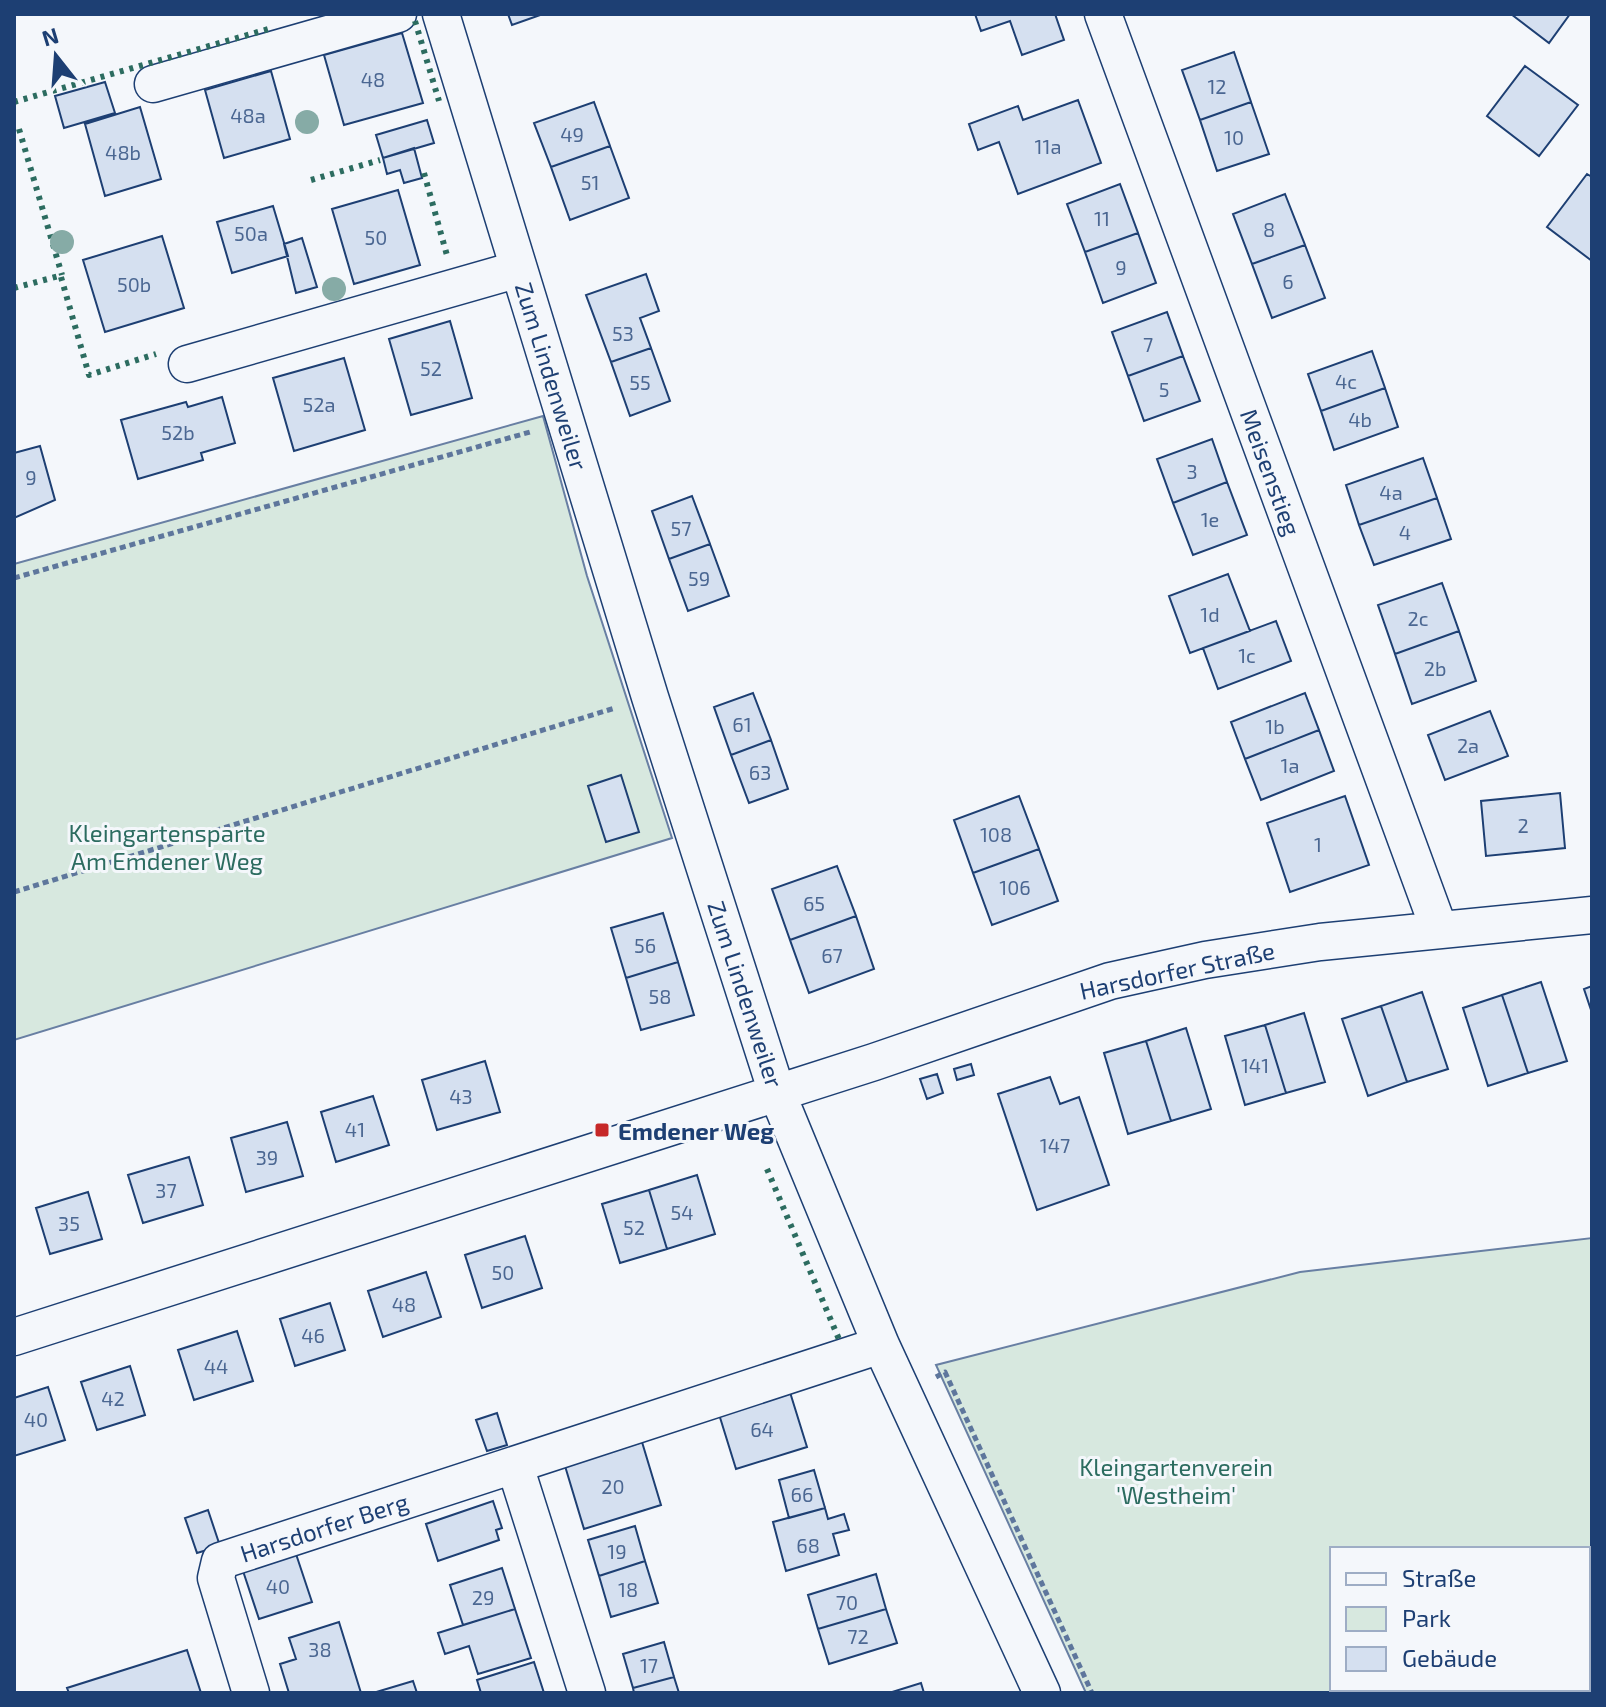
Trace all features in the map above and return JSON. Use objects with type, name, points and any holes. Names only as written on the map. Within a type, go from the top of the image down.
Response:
[{"type":"street","points":[[153,84],[398,14]]},
{"type":"street","name":"Zum Lindenweiler","points":[[441,14],[650,697],[777,1093],[881,1345],[1042,1693]]},
{"type":"street","name":"Meisenstieg","points":[[1103,14],[1439,929]]},
{"type":"street","name":"Zum Lindenweiler","points":[[187,364],[519,269]]},
{"type":"street","name":"Harsdorfer Straße","points":[[777,1093],[1035,1005],[1145,972],[1262,950],[1592,915]]},
{"type":"street","points":[[14,1337],[777,1093]]},
{"type":"street","name":"Harsdorfer Berg","points":[[251,1693],[216,1578],[220,1561],[881,1345]]},
{"type":"street","points":[[515,1466],[587,1693]]},
{"type":"path","points":[[14,578],[519,436]]},
{"type":"path","points":[[14,892],[621,706]]},
{"type":"path","points":[[941,1375],[945,1372],[1092,1693]]},
{"type":"green space","name":"Kleingartensparte Am Emdener Weg","points":[[543,416],[587,576],[672,838],[14,1040],[14,564]]},
{"type":"green space","name":"Kleingartenverein 'Westheim'","points":[[1592,1238],[1592,1693],[1086,1693],[936,1365],[1300,1272]]},
{"type":"building","points":[[508,14],[543,14],[512,25]]},
{"type":"building","points":[[975,14],[1055,14],[1064,40],[1022,55],[1010,21],[981,31]]},
{"type":"building","points":[[1511,14],[1570,14],[1549,43]]},
{"type":"building","points":[[402,33],[423,103],[344,125],[324,55]]},
{"type":"building","points":[[1234,52],[1251,102],[1200,120],[1182,70]]},
{"type":"building","points":[[1525,66],[1578,105],[1539,156],[1487,116]]},
{"type":"building","points":[[271,71],[290,139],[224,158],[205,90]]},
{"type":"building","points":[[105,82],[115,113],[64,128],[55,96]]},
{"type":"building","points":[[1078,100],[1101,163],[1018,194],[999,142],[978,150],[969,124],[1018,106],[1023,120]]},
{"type":"building","points":[[594,102],[610,146],[551,167],[534,123]]},
{"type":"building","points":[[1251,102],[1269,154],[1217,171],[1200,120]]},
{"type":"building","points":[[140,107],[161,179],[105,196],[85,124]]},
{"type":"building","points":[[427,120],[434,143],[383,158],[376,135]]},
{"type":"building","points":[[610,146],[629,198],[570,220],[551,167]]},
{"type":"building","points":[[414,148],[422,178],[404,183],[400,170],[387,174],[383,158]]},
{"type":"building","points":[[1587,174],[1592,177],[1592,261],[1547,227]]},
{"type":"building","points":[[1120,184],[1138,233],[1085,252],[1067,204]]},
{"type":"building","points":[[398,190],[420,265],[354,284],[332,209]]},
{"type":"building","points":[[1285,194],[1305,245],[1252,264],[1233,214]]},
{"type":"building","points":[[273,206],[288,256],[232,273],[217,222]]},
{"type":"building","points":[[1138,233],[1156,283],[1103,303],[1085,252]]},
{"type":"building","points":[[162,236],[184,308],[105,332],[83,260]]},
{"type":"building","points":[[302,238],[317,287],[296,293],[284,244]]},
{"type":"building","points":[[1305,245],[1325,298],[1272,318],[1252,264]]},
{"type":"building","points":[[646,274],[659,311],[640,318],[651,348],[611,362],[586,295]]},
{"type":"building","points":[[1167,312],[1183,356],[1128,376],[1112,332]]},
{"type":"building","points":[[450,321],[472,398],[411,415],[389,339]]},
{"type":"building","points":[[651,348],[670,401],[630,416],[611,362]]},
{"type":"building","points":[[1372,351],[1385,388],[1321,411],[1308,374]]},
{"type":"building","points":[[1183,356],[1200,401],[1144,421],[1128,376]]},
{"type":"building","points":[[344,358],[365,430],[294,451],[273,378]]},
{"type":"building","points":[[1385,388],[1398,427],[1334,450],[1321,411]]},
{"type":"building","points":[[222,397],[235,443],[201,453],[203,460],[138,479],[121,420],[186,402],[188,407]]},
{"type":"building","points":[[1212,439],[1227,482],[1173,503],[1157,459]]},
{"type":"building","points":[[40,446],[55,500],[14,518],[14,453]]},
{"type":"building","points":[[1423,458],[1437,498],[1359,525],[1346,485]]},
{"type":"building","points":[[1227,482],[1247,535],[1193,555],[1173,503]]},
{"type":"building","points":[[692,496],[710,544],[669,559],[652,511]]},
{"type":"building","points":[[1437,498],[1451,539],[1374,565],[1359,525]]},
{"type":"building","points":[[710,544],[729,596],[688,611],[669,559]]},
{"type":"building","points":[[1228,574],[1250,631],[1190,653],[1169,596]]},
{"type":"building","points":[[1442,583],[1459,631],[1395,654],[1378,605]]},
{"type":"building","points":[[1276,621],[1291,661],[1218,689],[1203,648]]},
{"type":"building","points":[[1459,631],[1476,681],[1412,704],[1395,654]]},
{"type":"building","points":[[753,693],[771,740],[731,755],[714,707]]},
{"type":"building","points":[[1305,693],[1319,730],[1245,759],[1231,722]]},
{"type":"building","points":[[1490,711],[1508,756],[1445,780],[1428,735]]},
{"type":"building","points":[[1319,730],[1334,771],[1261,800],[1245,759]]},
{"type":"building","points":[[771,740],[788,789],[749,803],[731,755]]},
{"type":"building","points":[[621,775],[639,832],[606,842],[588,786]]},
{"type":"building","points":[[1560,793],[1565,848],[1486,856],[1481,801]]},
{"type":"building","points":[[1019,796],[1039,849],[973,873],[954,820]]},
{"type":"building","points":[[1345,796],[1369,865],[1290,892],[1267,823]]},
{"type":"building","points":[[1039,849],[1058,901],[992,925],[973,873]]},
{"type":"building","points":[[837,866],[856,916],[790,940],[772,889]]},
{"type":"building","points":[[663,913],[678,962],[626,978],[611,928]]},
{"type":"building","points":[[856,916],[874,969],[809,993],[790,940]]},
{"type":"building","points":[[678,962],[694,1015],[641,1030],[626,978]]},
{"type":"building","points":[[1541,982],[1567,1061],[1528,1073],[1502,995]]},
{"type":"building","points":[[1592,986],[1592,1013],[1584,989]]},
{"type":"building","points":[[1422,992],[1448,1069],[1407,1082],[1381,1006]]},
{"type":"building","points":[[1502,995],[1528,1073],[1488,1086],[1463,1008]]},
{"type":"building","points":[[1381,1006],[1407,1082],[1368,1096],[1342,1019]]},
{"type":"building","points":[[1304,1013],[1325,1082],[1286,1093],[1265,1025]]},
{"type":"building","points":[[1265,1025],[1286,1093],[1245,1105],[1225,1036]]},
{"type":"building","points":[[1186,1028],[1211,1109],[1171,1121],[1146,1041]]},
{"type":"building","points":[[1146,1041],[1171,1121],[1128,1134],[1104,1053]]},
{"type":"building","points":[[485,1061],[500,1112],[437,1130],[422,1080]]},
{"type":"building","points":[[971,1064],[974,1075],[957,1080],[954,1069]]},
{"type":"building","points":[[937,1074],[943,1093],[927,1099],[920,1079]]},
{"type":"building","points":[[1050,1077],[1060,1104],[1079,1097],[1109,1185],[1037,1210],[998,1094]]},
{"type":"building","points":[[373,1096],[389,1145],[336,1162],[321,1112]]},
{"type":"building","points":[[287,1122],[303,1176],[246,1192],[231,1138]]},
{"type":"building","points":[[189,1157],[203,1205],[143,1223],[128,1175]]},
{"type":"building","points":[[697,1175],[715,1234],[667,1249],[649,1190]]},
{"type":"building","points":[[649,1190],[667,1249],[620,1263],[602,1204]]},
{"type":"building","points":[[88,1192],[102,1239],[50,1254],[36,1208]]},
{"type":"building","points":[[525,1236],[542,1288],[482,1308],[465,1255]]},
{"type":"building","points":[[426,1272],[441,1317],[383,1337],[368,1291]]},
{"type":"building","points":[[330,1303],[345,1350],[295,1366],[280,1319]]},
{"type":"building","points":[[237,1331],[253,1381],[194,1400],[178,1350]]},
{"type":"building","points":[[130,1366],[145,1415],[97,1430],[81,1382]]},
{"type":"building","points":[[48,1387],[65,1440],[14,1456],[14,1398]]},
{"type":"building","points":[[789,1389],[807,1447],[736,1469],[718,1411]]},
{"type":"building","points":[[497,1413],[507,1445],[487,1451],[476,1420]]},
{"type":"building","points":[[642,1442],[661,1505],[584,1529],[565,1466]]},
{"type":"building","points":[[814,1470],[825,1508],[789,1518],[779,1480]]},
{"type":"building","points":[[493,1501],[502,1528],[496,1530],[499,1540],[438,1561],[426,1524]]},
{"type":"building","points":[[825,1508],[828,1519],[844,1514],[849,1530],[833,1534],[839,1555],[786,1571],[773,1522]]},
{"type":"building","points":[[208,1510],[220,1546],[197,1553],[185,1518]]},
{"type":"building","points":[[635,1526],[645,1561],[599,1576],[588,1540]]},
{"type":"building","points":[[296,1554],[312,1602],[259,1619],[243,1571]]},
{"type":"building","points":[[645,1561],[658,1603],[611,1617],[599,1576]]},
{"type":"building","points":[[502,1568],[515,1609],[463,1625],[450,1585]]},
{"type":"building","points":[[876,1574],[886,1609],[818,1629],[808,1595]]},
{"type":"building","points":[[515,1609],[531,1658],[478,1674],[469,1646],[445,1654],[438,1633]]},
{"type":"building","points":[[886,1609],[897,1643],[829,1664],[818,1629]]},
{"type":"building","points":[[339,1622],[361,1693],[289,1693],[280,1664],[296,1659],[289,1638]]},
{"type":"building","points":[[664,1642],[674,1677],[633,1688],[623,1654]]},
{"type":"building","points":[[187,1650],[201,1693],[69,1693],[67,1688]]},
{"type":"building","points":[[534,1662],[544,1693],[481,1693],[477,1680]]},
{"type":"building","points":[[674,1677],[679,1693],[634,1693],[633,1688]]},
{"type":"building","points":[[413,1681],[417,1693],[373,1693]]},
{"type":"building","points":[[921,1683],[924,1693],[889,1693]]},
{"type":"hedge","points":[[415,21],[439,101]]},
{"type":"hedge","points":[[14,102],[272,28]]},
{"type":"hedge","points":[[19,129],[62,275]]},
{"type":"hedge","points":[[311,180],[380,160]]},
{"type":"hedge","points":[[424,173],[448,259]]},
{"type":"hedge","points":[[14,288],[59,276]]},
{"type":"hedge","points":[[61,277],[89,375],[156,354]]},
{"type":"hedge","points":[[767,1169],[841,1344]]},
{"type":"place","name":"Emdener Weg","points":[[602,1130]]}]
